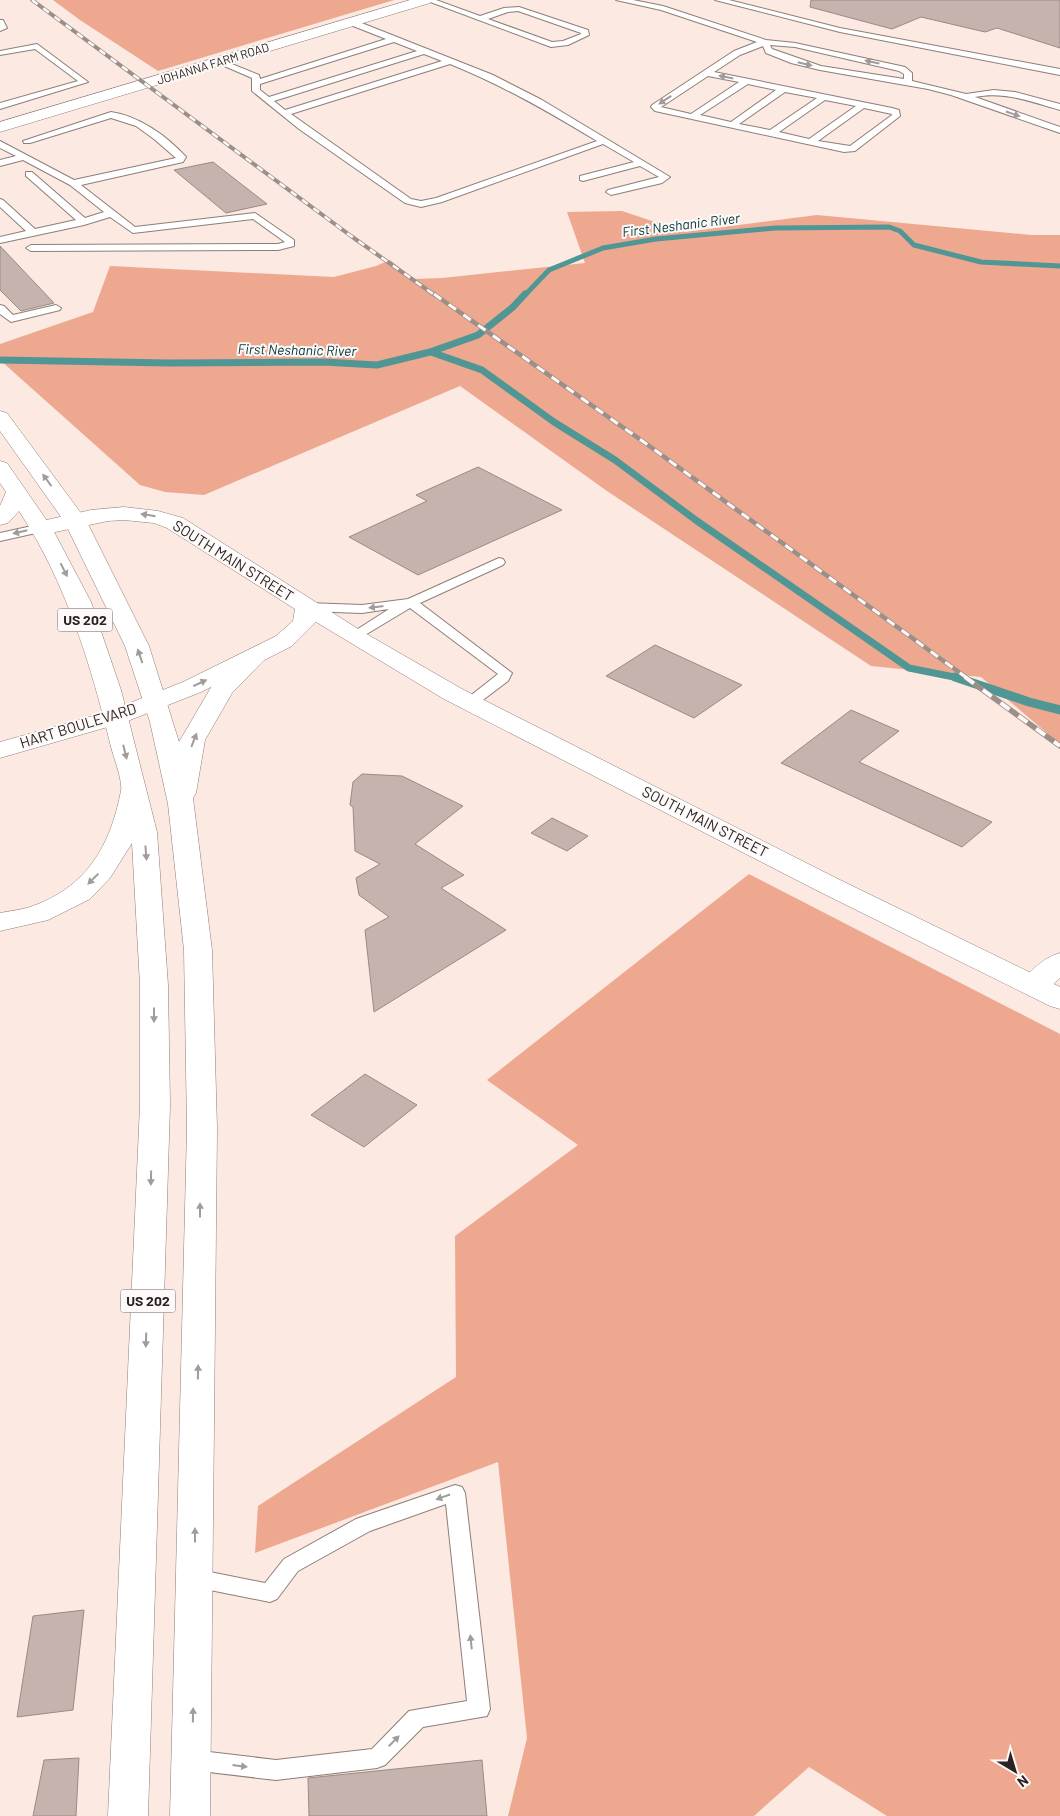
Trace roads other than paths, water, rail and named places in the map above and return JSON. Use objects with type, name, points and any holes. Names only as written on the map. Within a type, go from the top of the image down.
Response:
[{"type":"main road","name":"JOHANNA FARM ROAD","points":[[0,128],[427,0]]},
{"type":"main road","name":"US 202","points":[[0,417],[75,520],[137,646],[156,702],[180,804],[198,950],[202,1066],[190,1816]]},
{"type":"main road","name":"US 202","points":[[0,467],[40,528],[79,602],[116,717],[144,832],[154,985],[155,1105],[128,1816]]},
{"type":"main road","points":[[0,518],[10,508],[17,491]]},
{"type":"main road","name":"SOUTH MAIN STREET","points":[[40,528],[104,514],[127,512],[162,518],[186,530],[355,637],[470,703],[828,885],[1060,999]]},
{"type":"main road","name":"SOUTH MAIN STREET","points":[[156,702],[284,641],[304,623],[307,606]]},
{"type":"main road","name":"SOUTH MAIN STREET","points":[[284,641],[321,636],[355,637]]},
{"type":"main road","points":[[180,804],[192,740],[222,689],[256,656]]},
{"type":"main road","name":"HART BOULEVARD","points":[[0,750],[116,717],[156,702]]},
{"type":"main road","points":[[0,922],[38,914],[80,893],[100,872],[120,841],[134,788]]},
{"type":"main road","points":[[1034,986],[1060,962]]},
{"type":"lane","points":[[427,0],[551,45],[565,43],[585,35],[586,32],[519,9],[507,10],[480,19]]},
{"type":"lane","points":[[620,0],[663,8],[765,42],[794,45],[902,69],[908,73],[908,84]]},
{"type":"lane","points":[[719,0],[840,30],[1060,72]]},
{"type":"lane","points":[[0,22],[3,28],[0,29]]},
{"type":"lane","points":[[351,22],[490,77],[539,102],[665,177],[664,179],[611,192]]},
{"type":"lane","points":[[256,83],[394,39]]},
{"type":"lane","points":[[706,73],[892,111],[896,112],[896,116],[852,149],[844,149],[655,107],[706,73],[737,53],[765,42]]},
{"type":"lane","points":[[765,42],[768,51],[793,61],[872,79],[969,96],[979,102],[1060,130]]},
{"type":"lane","points":[[0,53],[37,46],[84,82],[0,106]]},
{"type":"lane","points":[[268,100],[425,51]]},
{"type":"lane","points":[[284,113],[451,61]]},
{"type":"lane","points":[[219,62],[256,77],[256,91],[284,113],[408,201],[421,204],[439,200],[604,141]]},
{"type":"lane","points":[[692,116],[747,81]]},
{"type":"lane","points":[[732,125],[784,88]]},
{"type":"lane","points":[[969,96],[987,91],[1012,92],[1060,107]]},
{"type":"lane","points":[[771,134],[824,96]]},
{"type":"lane","points":[[810,142],[863,105]]},
{"type":"lane","points":[[27,141],[111,115],[121,115],[129,118],[181,157],[180,160],[157,166],[73,183]]},
{"type":"lane","points":[[0,144],[73,183],[158,248]]},
{"type":"lane","points":[[0,163],[24,157]]},
{"type":"lane","points":[[583,178],[642,163]]},
{"type":"lane","points":[[29,174],[84,222]]},
{"type":"lane","points":[[0,202],[33,233]]},
{"type":"lane","points":[[0,240],[84,222],[106,216],[109,212]]},
{"type":"lane","points":[[31,248],[278,247],[291,244],[291,242],[255,216],[133,230]]},
{"type":"lane","points":[[0,308],[11,320],[56,308]]},
{"type":"lane","points":[[0,537],[40,528]]},
{"type":"lane","points":[[355,637],[377,621],[411,602],[499,562]]},
{"type":"lane","points":[[307,606],[362,609],[411,602],[505,673],[503,678],[470,703]]},
{"type":"lane","points":[[192,1760],[276,1770],[377,1758],[417,1718],[479,1709],[454,1493],[363,1525],[291,1566],[270,1593],[195,1578]]},
{"type":"waterway","name":"First Neshanic River","points":[[524,296],[549,270],[603,248],[656,239],[775,228],[889,227],[900,231],[914,245],[981,262],[1060,266]]},
{"type":"waterway","name":"First Neshanic River","points":[[0,360],[169,363],[323,362],[377,365],[430,352],[478,335],[513,307],[525,294]]},
{"type":"waterway","points":[[431,352],[482,370],[554,422],[615,460],[697,521],[909,668],[956,677]]},
{"type":"waterway","points":[[956,677],[1029,702],[1060,710]]},
{"type":"railway","points":[[32,0],[351,236],[436,296]]},
{"type":"railway","points":[[434,294],[648,445],[967,678]]},
{"type":"railway","points":[[965,677],[1060,746]]}]
